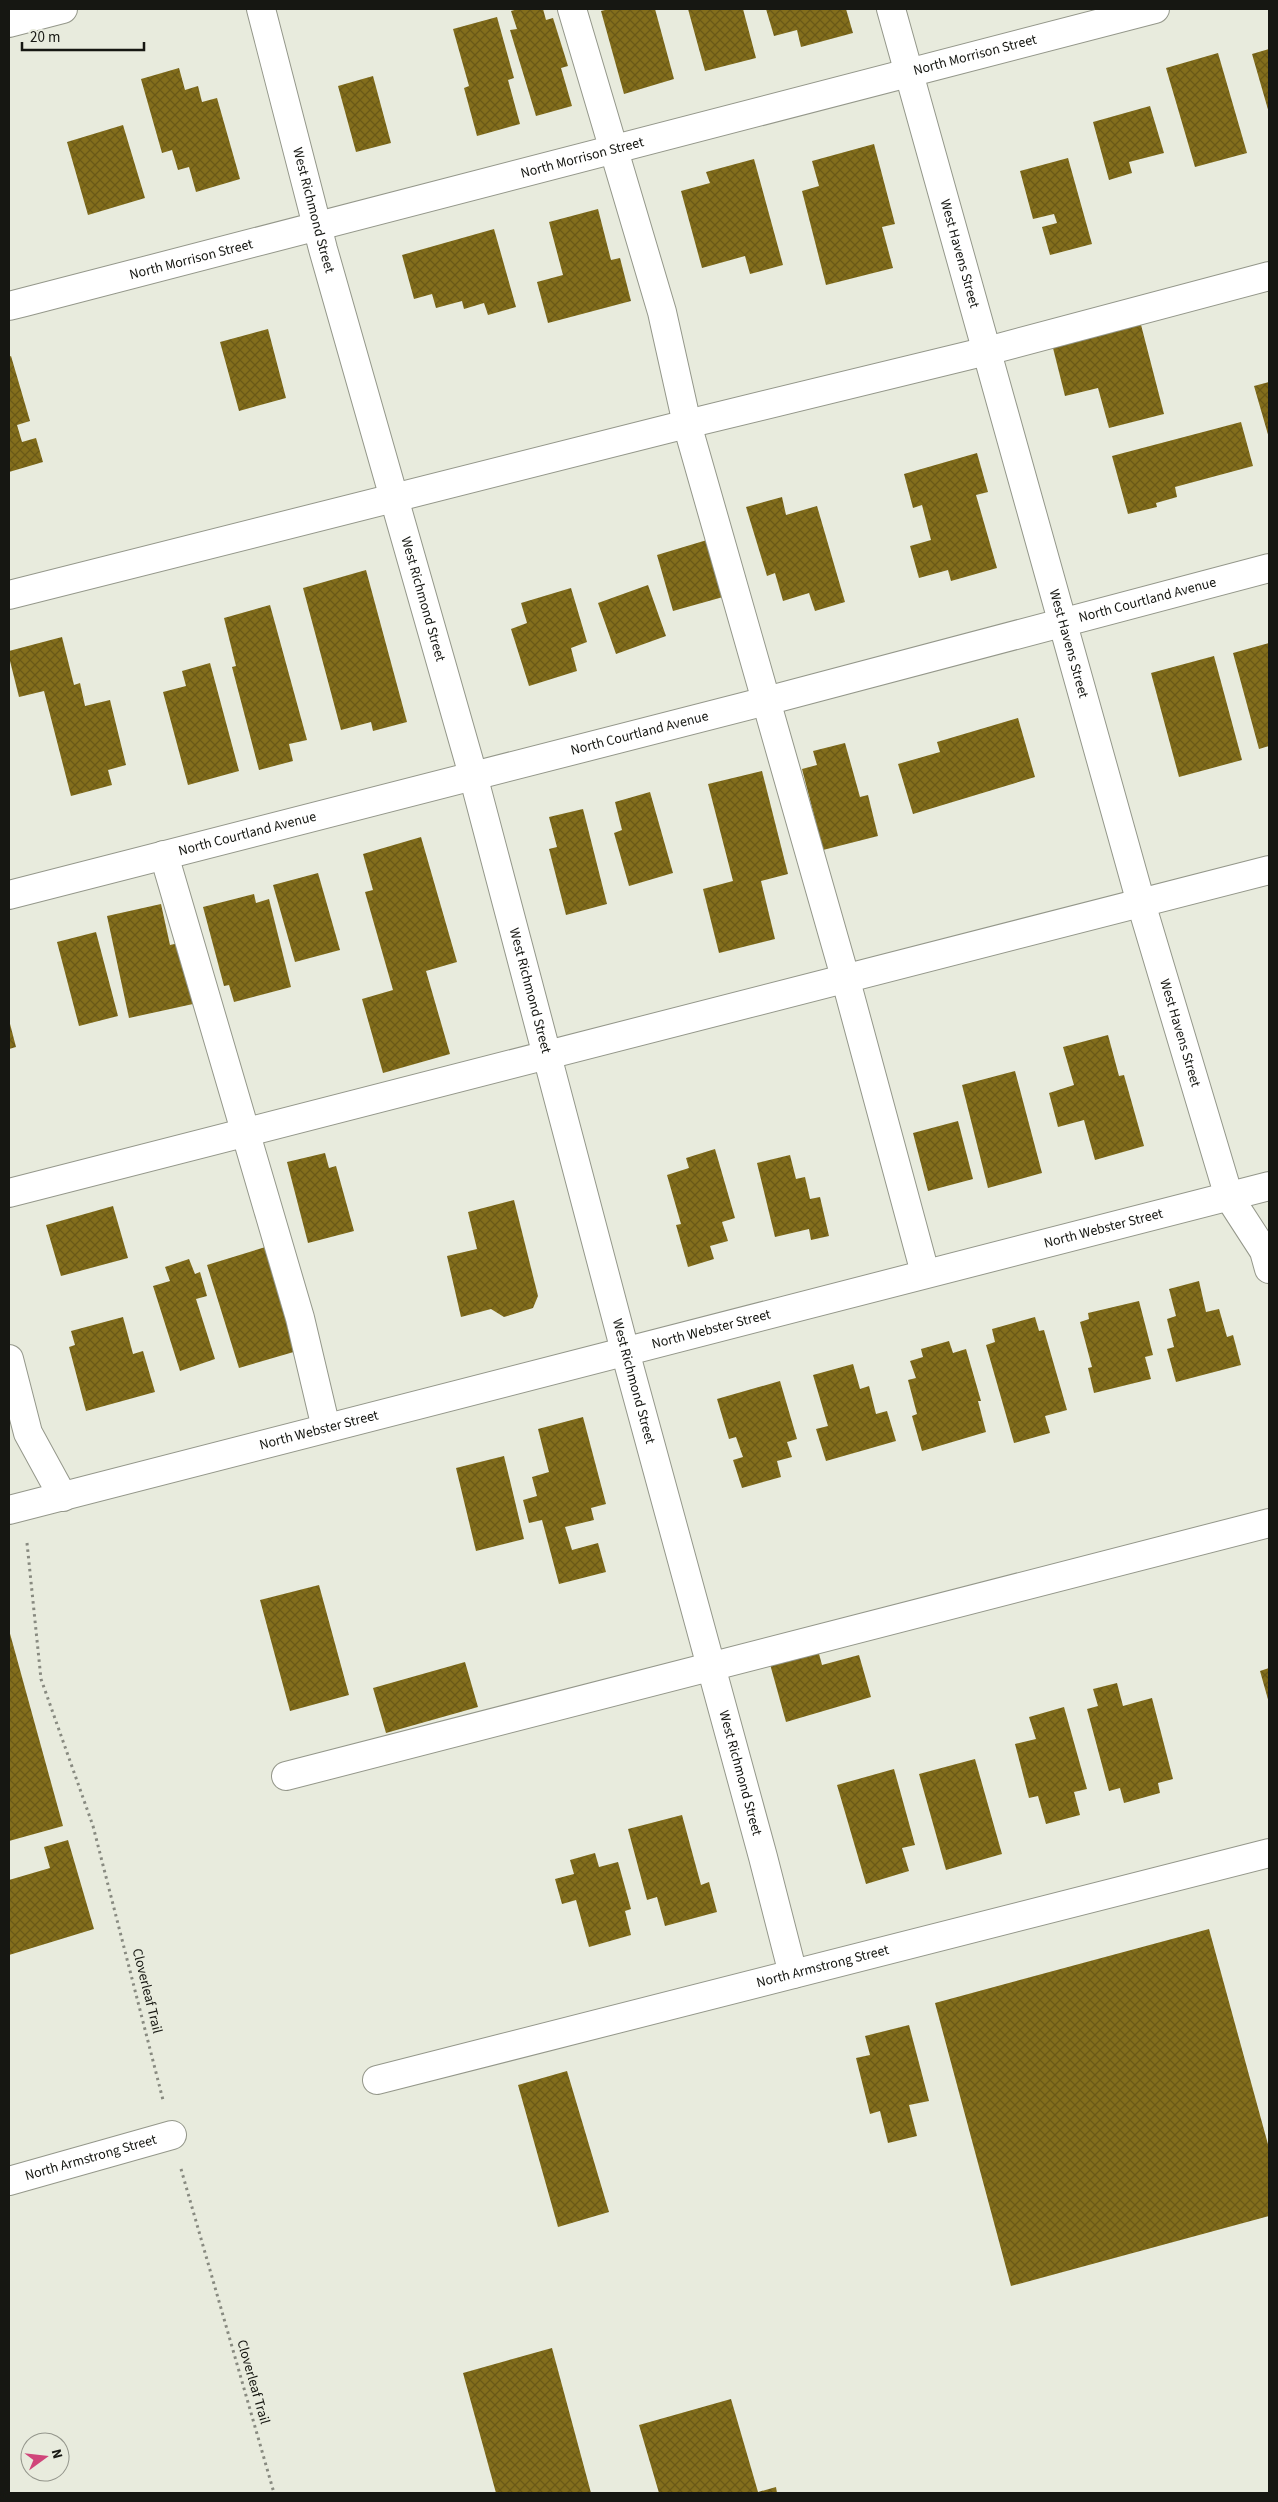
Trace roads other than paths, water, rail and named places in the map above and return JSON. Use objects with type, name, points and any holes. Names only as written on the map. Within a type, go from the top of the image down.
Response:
[{"type":"street","points":[[9,22],[63,9]]},
{"type":"street","name":"West Richmond Street","points":[[261,9],[318,228],[473,775],[546,1055],[793,1974]]},
{"type":"street","points":[[572,9],[662,312],[688,424],[845,978],[925,1273]]},
{"type":"street","name":"West Havens Street","points":[[891,9],[1142,903],[1229,1197],[1264,1251],[1269,1269]]},
{"type":"street","name":"North Morrison Street","points":[[9,306],[318,228],[614,151],[909,71],[1155,9]]},
{"type":"street","points":[[9,595],[688,424],[987,351],[1269,276]]},
{"type":"street","name":"North Courtland Avenue","points":[[9,895],[766,701],[1062,621],[1269,568]]},
{"type":"street","points":[[164,855],[300,1318],[326,1428]]},
{"type":"street","points":[[9,1193],[1269,870]]},
{"type":"street","name":"North Webster Street","points":[[12,1509],[1269,1186]]},
{"type":"street","points":[[9,1359],[28,1433],[63,1497]]},
{"type":"street","points":[[286,1776],[1269,1524]]},
{"type":"street","name":"North Armstrong Street","points":[[377,2080],[1269,1853]]},
{"type":"street","name":"North Armstrong Street","points":[[9,2180],[172,2135]]}]
